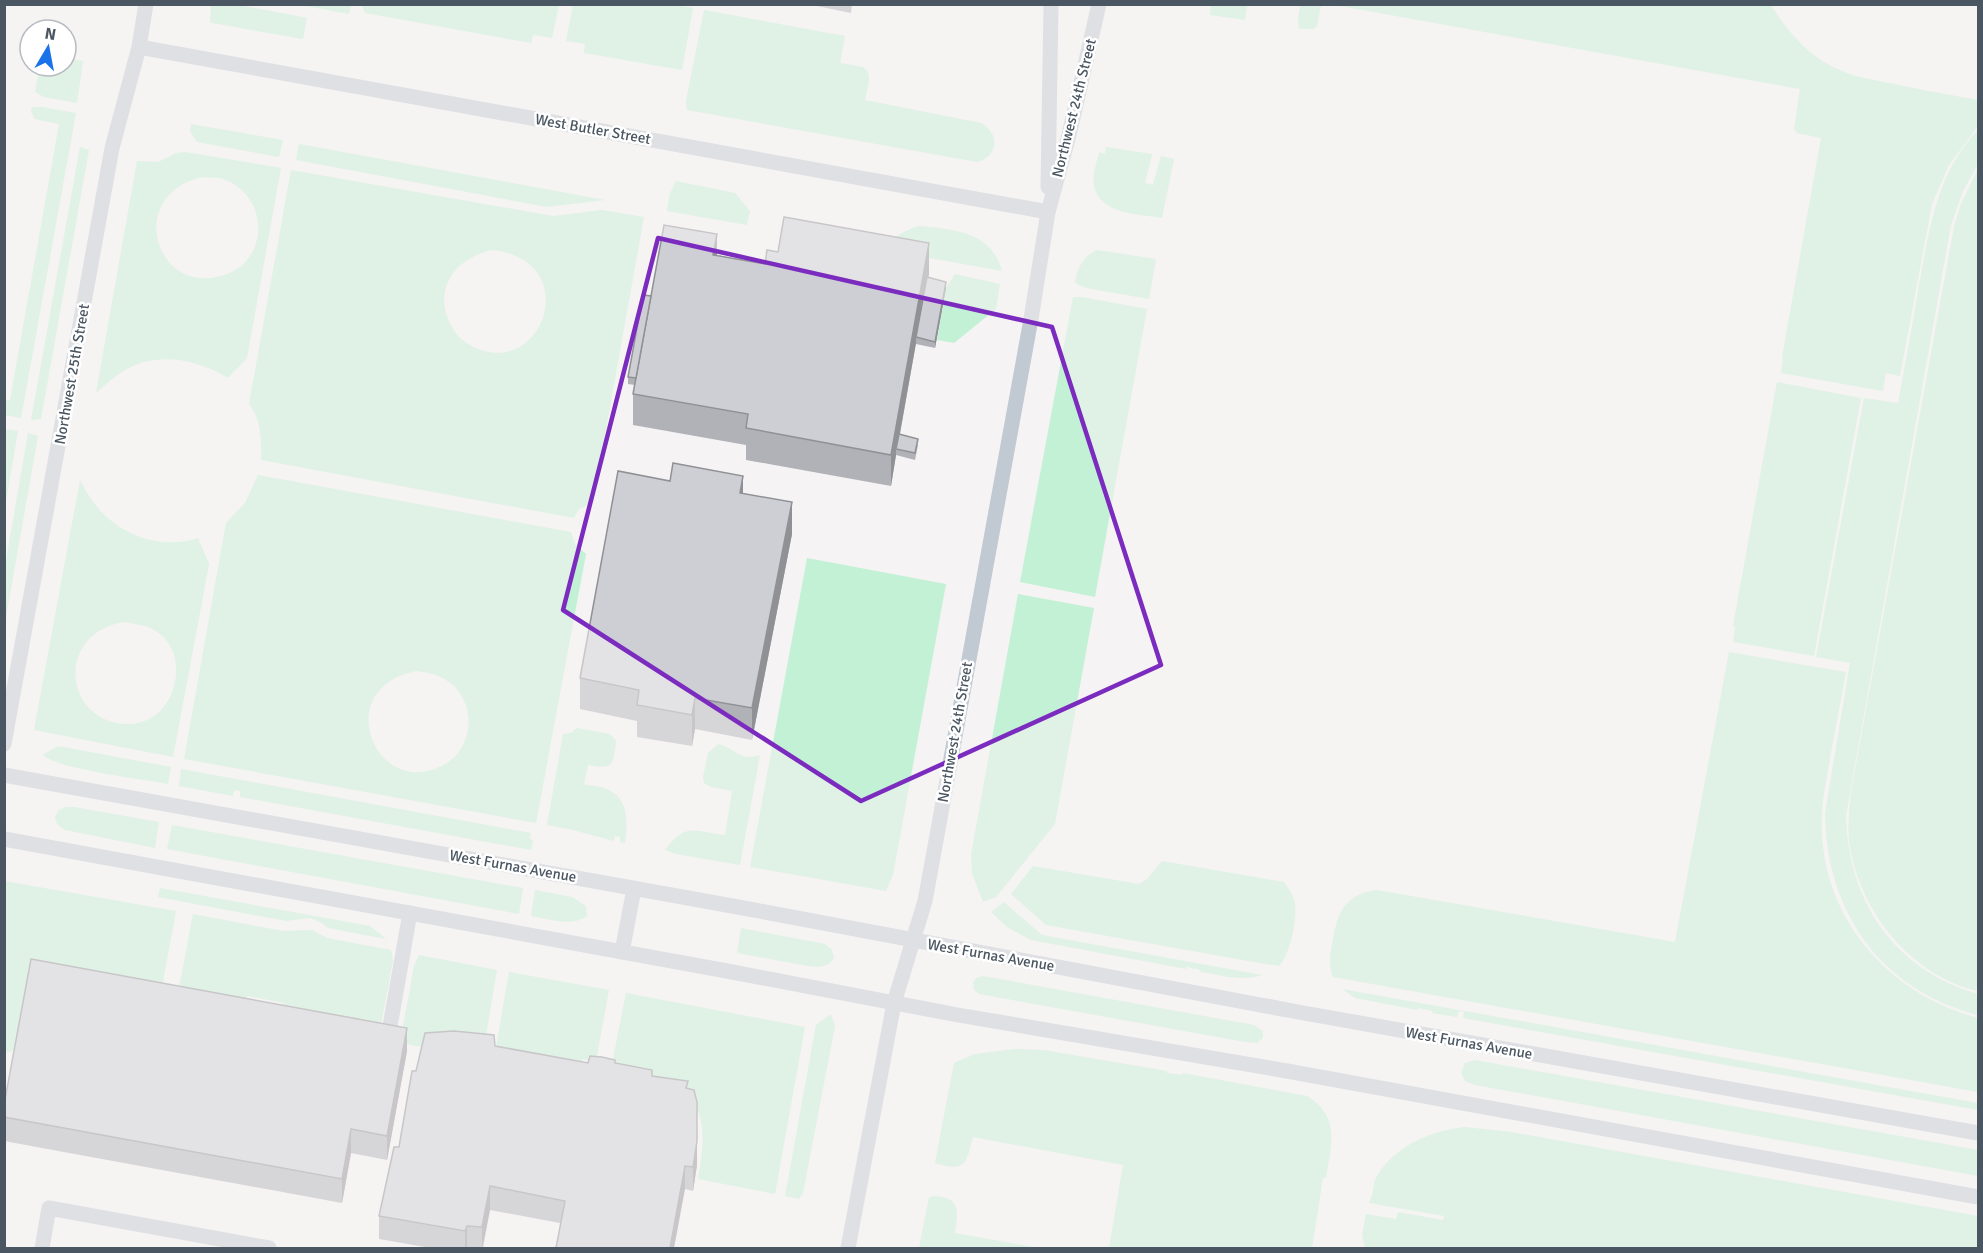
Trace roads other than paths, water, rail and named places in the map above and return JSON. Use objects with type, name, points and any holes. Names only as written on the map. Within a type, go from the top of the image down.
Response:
[{"type":"lane","name":"Northwest 25th Street","points":[[4,744],[112,148],[139,47],[146,4]]},
{"type":"lane","name":"Northwest 24th Street","points":[[1048,212],[1051,4]]},
{"type":"lane","name":"Northwest 24th Street","points":[[848,1248],[894,1003],[925,901],[1031,319],[1048,212],[1069,135],[1099,4]]},
{"type":"lane","name":"West Butler Street","points":[[139,47],[1048,212]]},
{"type":"lane","name":"West Furnas Avenue","points":[[4,775],[1298,1012],[1978,1133]]},
{"type":"lane","points":[[4,839],[894,1003],[1287,1071],[1978,1197]]},
{"type":"lane","points":[[622,952],[634,889]]},
{"type":"lane","points":[[386,1047],[410,913]]},
{"type":"lane","points":[[42,1248],[49,1208],[269,1248]]}]
